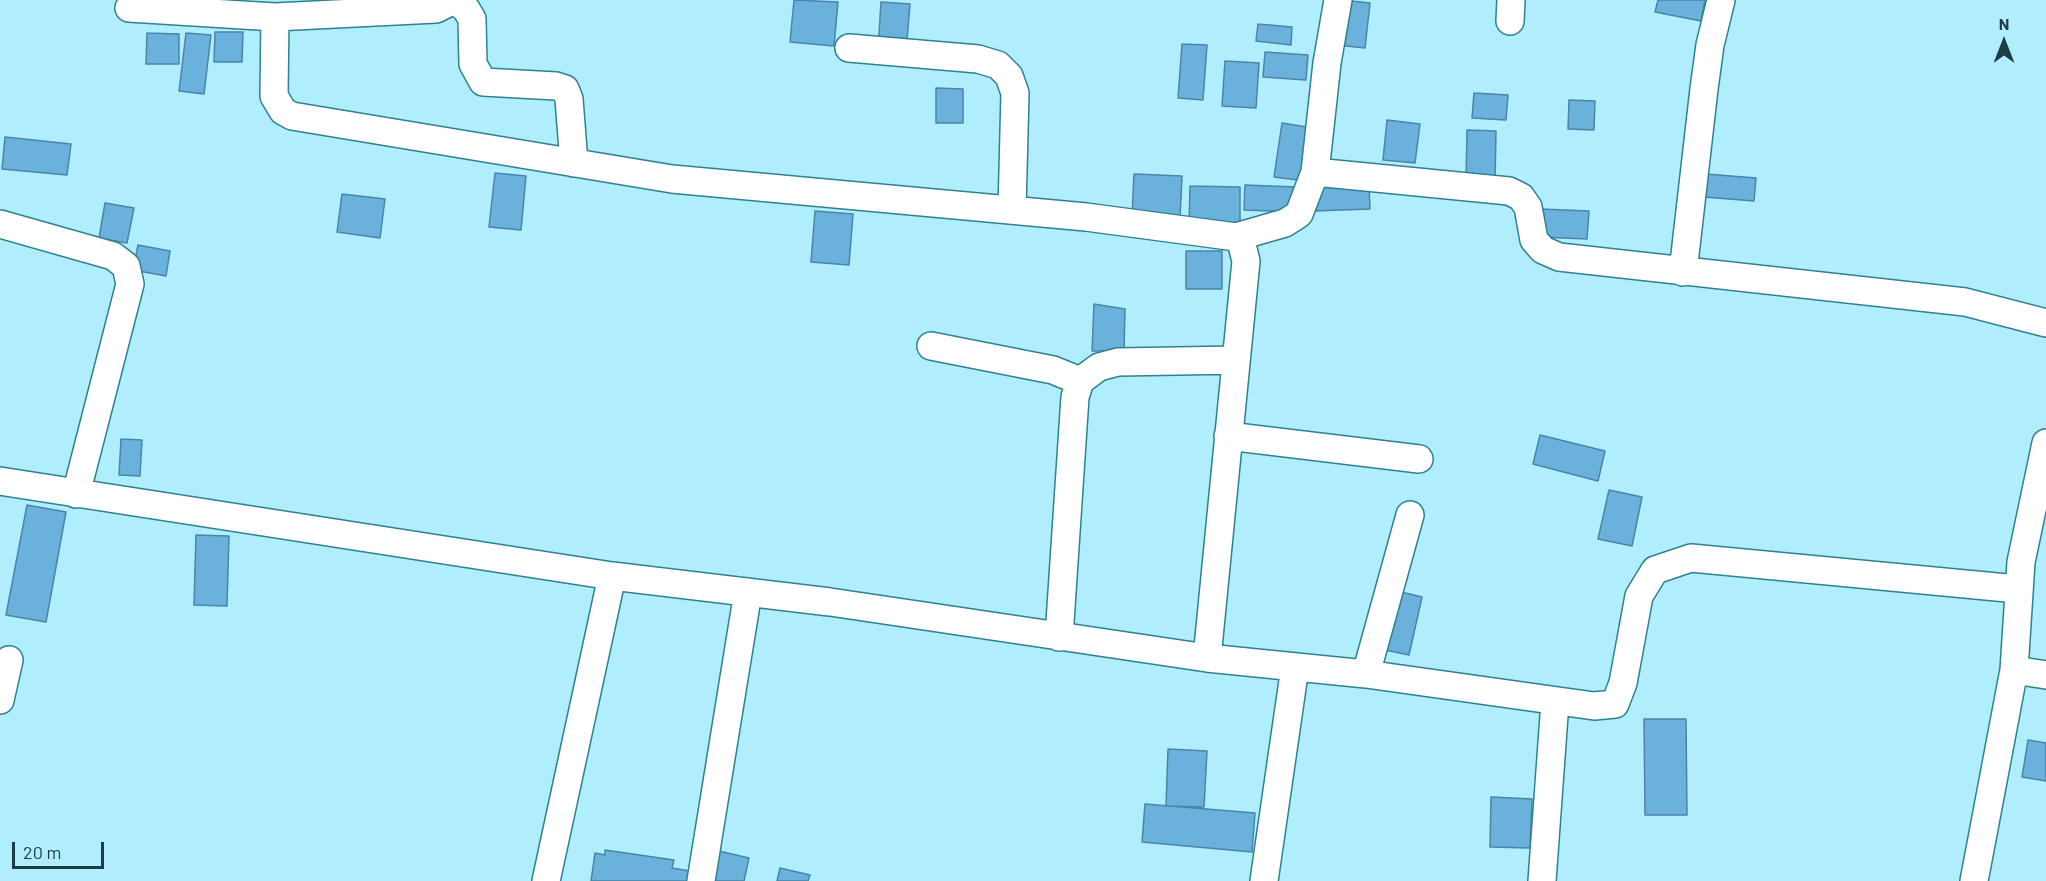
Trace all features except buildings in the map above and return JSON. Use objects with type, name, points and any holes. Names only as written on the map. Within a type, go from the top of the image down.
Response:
[{"type":"street","points":[[129,8],[275,17],[436,9],[455,0],[466,9],[472,19],[473,64],[477,75],[483,82],[556,86],[565,89],[569,99],[574,163]]},
{"type":"street","points":[[275,17],[274,96],[284,111],[292,116],[672,179],[1012,210],[1220,233],[1236,237],[1285,223],[1299,214],[1315,172],[1327,63],[1338,0]]},
{"type":"street","points":[[1683,272],[1710,45],[1721,0]]},
{"type":"street","points":[[849,48],[978,59],[998,65],[1009,76],[1015,93],[1012,210]]},
{"type":"street","points":[[1315,172],[1509,191],[1521,197],[1528,207],[1534,240],[1543,250],[1559,258],[1965,302],[2001,309],[2046,324]]},
{"type":"street","points":[[0,224],[113,256],[126,266],[130,284],[76,494]]},
{"type":"street","points":[[1207,658],[1246,261],[1242,245],[1236,237]]},
{"type":"street","points":[[931,346],[1053,370],[1080,381]]},
{"type":"street","points":[[1059,637],[1075,397],[1080,381],[1099,367],[1118,362],[1236,360]]},
{"type":"street","points":[[1228,436],[1419,459]]},
{"type":"street","points":[[1974,881],[2014,670],[2018,589],[2046,443]]},
{"type":"street","points":[[0,481],[612,576],[830,602],[1207,658],[1366,674],[1594,706],[1615,704],[1623,683],[1639,596],[1655,570],[1691,558],[2018,589]]},
{"type":"street","points":[[1366,674],[1410,515]]},
{"type":"street","points":[[546,881],[612,576]]},
{"type":"street","points":[[701,881],[748,592]]},
{"type":"street","points":[[0,700],[9,660]]},
{"type":"street","points":[[1264,881],[1295,667]]},
{"type":"street","points":[[2014,670],[2046,675]]},
{"type":"street","points":[[1542,881],[1555,702]]}]
